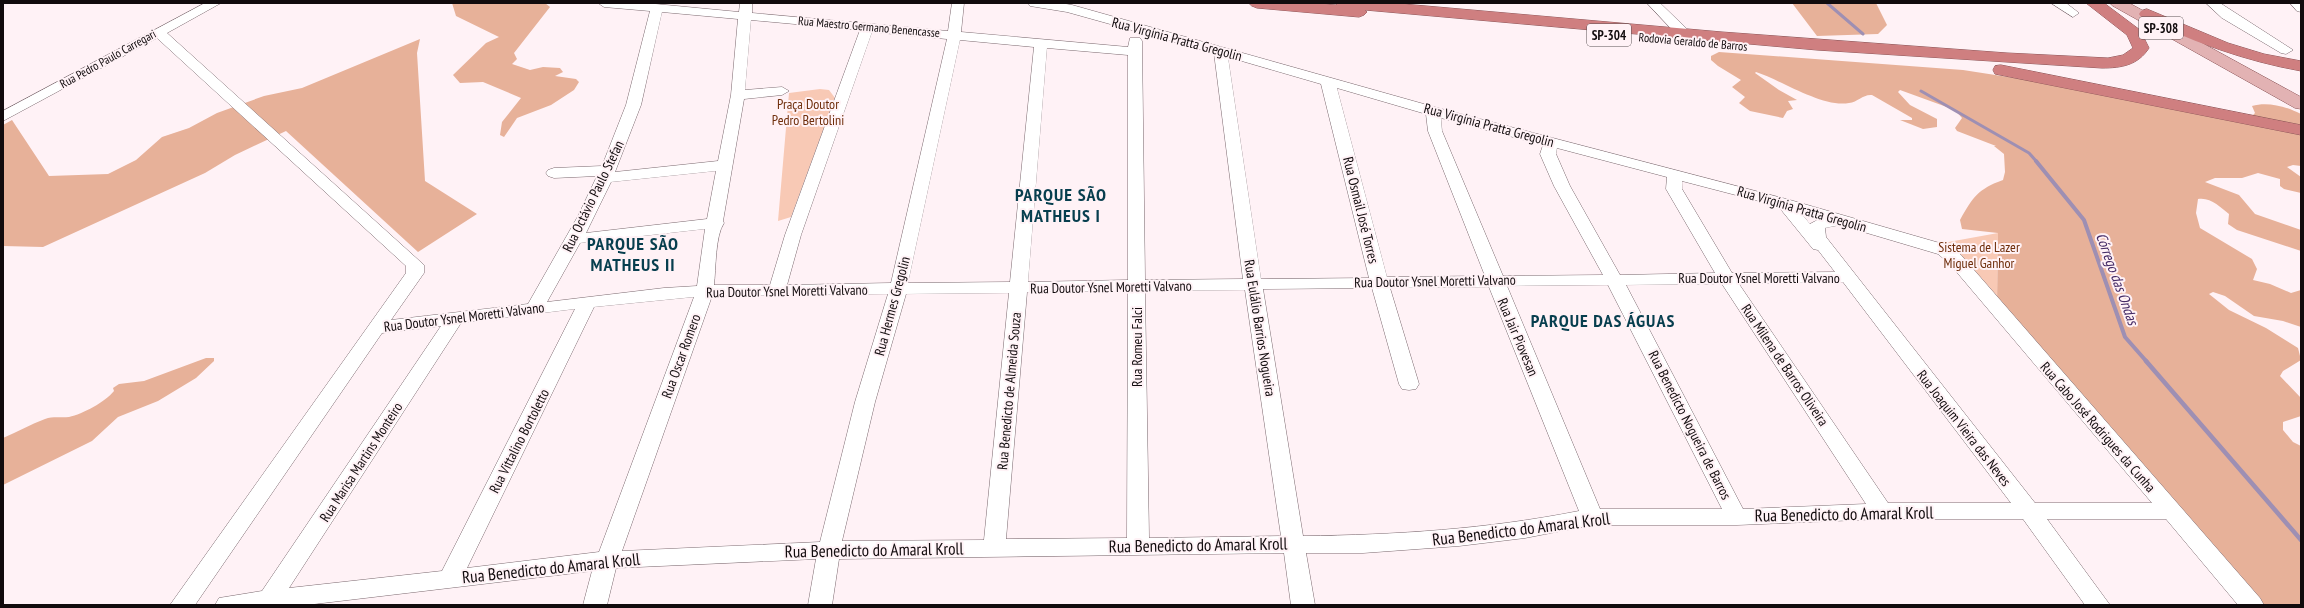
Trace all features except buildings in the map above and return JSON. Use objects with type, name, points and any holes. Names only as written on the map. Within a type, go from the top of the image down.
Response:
[{"type":"highway","name":"Rodovia Geraldo de Barros","points":[[1257,3],[1576,33],[1961,59]]},
{"type":"highway","name":"Rodovia Geraldo de Barros","points":[[1343,3],[1684,34],[1907,52],[1961,59]]},
{"type":"highway","points":[[1390,3],[1498,17]]},
{"type":"highway","points":[[1961,59],[2102,63],[2118,62],[2138,54],[2141,48],[2134,33],[2094,3]]},
{"type":"highway","points":[[2147,14],[2195,37],[2230,50],[2301,66]]},
{"type":"highway","points":[[1961,59],[2301,130]]},
{"type":"main road","name":"SP-308","points":[[2118,3],[2296,102]]},
{"type":"main road","name":"SP-308","points":[[2128,3],[2205,51]]},
{"type":"street","name":"Rua Pedro Paulo Carregari","points":[[3,117],[158,32],[178,26],[215,3]]},
{"type":"street","name":"Rua Maestro Germano Benencasse","points":[[604,3],[657,8],[745,9],[867,28],[1135,52]]},
{"type":"street","name":"Rua Virgínia Pratta Gregolin","points":[[1034,3],[1068,8],[1433,111],[1784,203],[1944,250]]},
{"type":"street","points":[[1653,3],[1684,34]]},
{"type":"street","points":[[2056,3],[2072,13]]},
{"type":"street","points":[[2212,3],[2227,15],[2286,50]]},
{"type":"street","points":[[2296,3],[2301,8]]},
{"type":"street","name":"Rua Hermes Gregolin","points":[[820,605],[829,550],[865,402],[898,290],[954,35],[959,4]]},
{"type":"street","name":"Rua Octávio Paulo Stefan","points":[[534,309],[573,239],[605,175],[630,118],[657,8]]},
{"type":"street","name":"Rua Oscar Romero","points":[[595,605],[598,588],[705,291],[709,250],[716,223],[738,95],[745,9]]},
{"type":"street","points":[[777,290],[793,235],[867,28]]},
{"type":"street","name":"Rua Romeu Falci","points":[[1135,28],[1138,546]]},
{"type":"street","points":[[158,32],[415,265],[414,273],[182,605]]},
{"type":"street","name":"Rua Benedicto de Almeida Souza","points":[[994,548],[1042,44]]},
{"type":"street","name":"Rua Eulálio Barrios Nogueira","points":[[1220,50],[1236,175],[1254,285],[1292,543],[1303,605]]},
{"type":"street","name":"Rua Osmail José Torres","points":[[1328,82],[1379,282],[1409,384]]},
{"type":"street","points":[[738,95],[782,91]]},
{"type":"street","name":"Rua Jair Piovesan","points":[[1433,111],[1435,131],[1494,280],[1592,517]]},
{"type":"street","name":"Rua Benedicto Nogueira de Barros","points":[[1552,141],[1548,154],[1551,164],[1614,279],[1737,517]]},
{"type":"street","points":[[554,173],[605,175],[726,165]]},
{"type":"street","name":"Rua Milena de Barros Oliveira","points":[[1676,175],[1673,183],[1674,189],[1726,277],[1882,511]]},
{"type":"street","name":"Rua Joaquim Vieira das Neves","points":[[1784,203],[1815,242],[1828,252]]},
{"type":"street","name":"Rua Joaquim Vieira das Neves","points":[[1840,220],[1827,221],[1817,226],[1816,235],[2030,512],[2098,605]]},
{"type":"street","points":[[573,239],[716,223]]},
{"type":"street","name":"Rua Cabo José Rodrigues da Cunha","points":[[1944,250],[1955,260],[2169,511],[2252,605]]},
{"type":"street","name":"Rua Doutor Ysnel Moretti Valvano","points":[[376,328],[664,293],[705,291],[898,290],[1136,285],[1254,285],[1726,277],[1848,277]]},
{"type":"street","name":"Rua Vittalino Bortoletto","points":[[450,578],[587,303]]},
{"type":"street","name":"Rua Marisa Martins Monteiro","points":[[268,602],[455,319]]},
{"type":"street","name":"Rua Benedicto do Amaral Kroll","points":[[227,605],[268,602],[450,578],[608,560],[829,550],[1292,543],[1363,544],[1459,538],[1525,530],[1592,517],[1737,517],[1882,511],[2169,511]]},
{"type":"green space","name":"Praça Doutor Pedro Bertolini","points":[[820,89],[829,90],[835,98],[791,217],[778,221],[789,93]]},
{"type":"green space","name":"Sistema de Lazer Miguel Ganhor","points":[[1998,233],[1997,303],[1943,243]]},
{"type":"shaded area","points":[[452,3],[545,3],[550,7],[514,53],[517,59],[512,64],[530,70],[543,67],[560,68],[563,72],[555,76],[576,79],[579,82],[574,90],[551,105],[517,118],[504,137],[500,135],[502,122],[521,98],[483,82],[460,83],[453,75],[486,43],[499,37],[456,16]]},
{"type":"shaded area","points":[[1792,3],[1876,3],[1887,25],[1878,34],[1817,36]]},
{"type":"shaded area","points":[[420,39],[417,53],[425,181],[477,214],[418,252],[286,131],[235,155],[205,173],[43,247],[3,246],[3,125],[12,120],[49,176],[108,174],[136,160],[162,137],[189,128],[217,113],[264,96],[302,88]]},
{"type":"shaded area","points":[[1719,52],[1963,70],[2072,87],[2106,96],[2216,113],[2253,115],[2255,113],[2252,106],[2271,104],[2290,109],[2301,114],[2301,166],[2293,165],[2287,167],[2301,177],[2301,193],[2284,189],[2280,186],[2280,179],[2258,173],[2242,178],[2215,178],[2205,182],[2239,195],[2255,214],[2301,230],[2301,251],[2237,230],[2228,224],[2229,214],[2211,201],[2198,199],[2196,213],[2200,228],[2252,259],[2257,269],[2253,280],[2270,284],[2291,293],[2301,290],[2301,327],[2283,321],[2254,316],[2225,296],[2213,292],[2209,294],[2229,310],[2266,328],[2298,348],[2301,360],[2283,371],[2280,376],[2301,398],[2301,416],[2283,422],[2283,430],[2293,442],[2301,446],[2301,605],[2262,605],[1997,303],[1998,233],[1962,229],[1960,220],[1977,195],[1988,187],[2003,180],[2005,172],[2004,154],[1994,146],[1996,146],[1957,131],[1955,128],[1962,118],[1955,110],[1900,90],[1898,92],[1910,105],[1937,119],[1937,127],[1923,129],[1900,120],[1912,120],[1912,118],[1872,95],[1849,103],[1827,101],[1756,72],[1755,73],[1779,90],[1797,100],[1788,101],[1793,109],[1787,111],[1783,118],[1750,111],[1739,103],[1745,97],[1732,87],[1741,80],[1711,60],[1711,56]]},
{"type":"shaded area","points":[[206,358],[214,358],[214,361],[196,378],[158,401],[118,417],[92,441],[3,485],[3,438],[48,418],[69,417],[87,410],[110,395],[114,391],[113,388],[119,384],[144,381]]},
{"type":"waterway","name":"Córrego das Ondas","points":[[1827,3],[1863,34]]},
{"type":"waterway","name":"Córrego das Ondas","points":[[1921,91],[2029,153],[2037,162]]},
{"type":"waterway","name":"Córrego das Ondas","points":[[2036,161],[2084,220],[2125,337],[2147,362]]},
{"type":"waterway","name":"Córrego das Ondas","points":[[2146,361],[2301,540]]},
{"type":"district","name":"PARQUE SÃO MATHEUS I","points":[[1061,205]]},
{"type":"district","name":"PARQUE SÃO MATHEUS II","points":[[633,254]]},
{"type":"district","name":"PARQUE DAS ÁGUAS","points":[[1603,321]]}]
